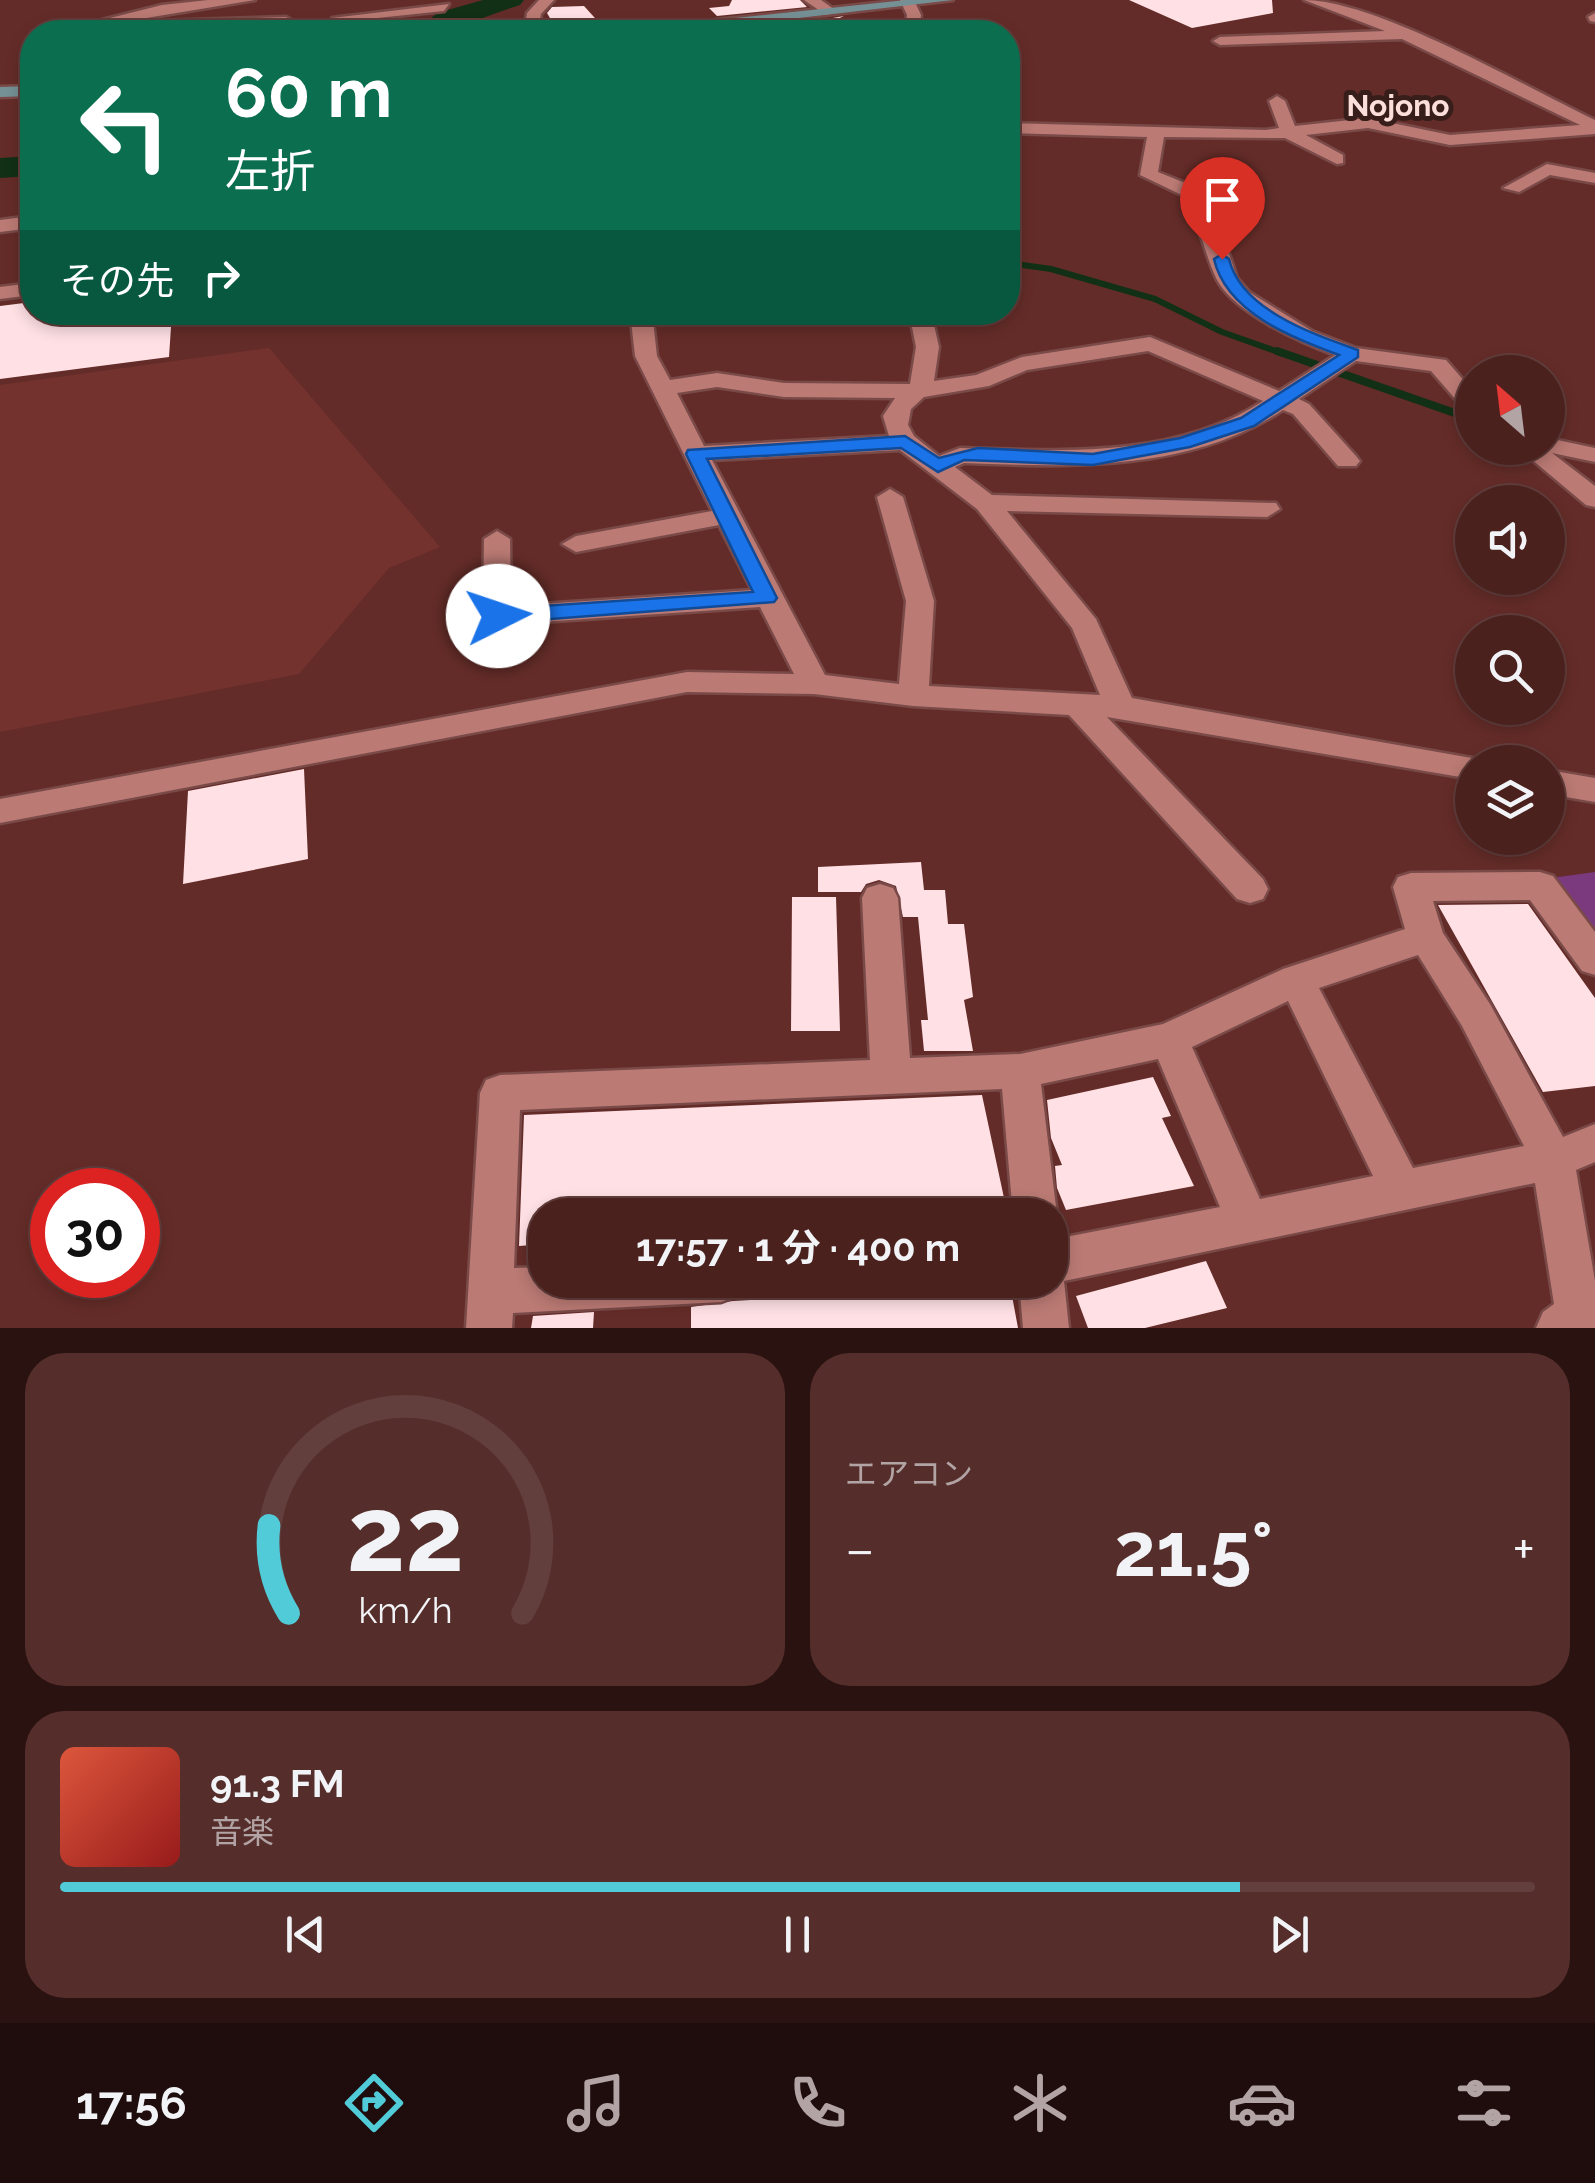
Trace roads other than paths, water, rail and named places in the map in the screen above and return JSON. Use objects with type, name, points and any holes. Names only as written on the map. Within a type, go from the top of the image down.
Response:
[{"type":"main road","points":[[778,20],[946,0]]},
{"type":"street","points":[[114,20],[196,2],[248,0]]},
{"type":"street","points":[[533,20],[534,13],[547,0]]},
{"type":"street","points":[[811,0],[832,12]]},
{"type":"street","points":[[1311,0],[1369,18],[1574,114],[1595,128]]},
{"type":"street","points":[[367,20],[444,7]]},
{"type":"street","points":[[1220,42],[1404,35]]},
{"type":"street","points":[[1352,37],[1377,59]]},
{"type":"street","points":[[1277,40],[1297,59]]},
{"type":"street","points":[[1277,102],[1290,134],[1337,160]]},
{"type":"street","points":[[1574,114],[1595,111]]},
{"type":"street","points":[[1020,128],[1290,134],[1368,123],[1450,140],[1595,128]]},
{"type":"street","points":[[1157,130],[1149,175],[1193,194],[1209,224],[1226,280],[1242,296],[1339,364]]},
{"type":"street","points":[[1512,188],[1547,169],[1595,178]]},
{"type":"street","points":[[642,325],[646,356],[766,598],[814,684]]},
{"type":"street","points":[[926,325],[924,381],[897,410],[895,425],[905,442],[986,502],[1086,626],[1120,708]]},
{"type":"street","points":[[662,388],[717,380],[784,390],[916,391],[981,381],[1022,364],[1096,356],[1150,344],[1301,409],[1347,461]]},
{"type":"street","points":[[938,466],[960,455],[1028,460],[1111,456],[1224,432],[1284,402],[1339,364],[1438,364],[1455,384]]},
{"type":"street","points":[[695,454],[905,442]]},
{"type":"street","points":[[1565,450],[1595,456]]},
{"type":"street","points":[[1552,465],[1595,499]]},
{"type":"street","points":[[890,497],[920,601],[913,696]]},
{"type":"street","points":[[986,502],[1267,510]]},
{"type":"street","points":[[576,544],[726,516]]},
{"type":"street","points":[[497,540],[498,616],[766,598]]},
{"type":"street","points":[[0,812],[687,682],[814,684],[913,696],[1120,708],[1455,765]]},
{"type":"street","points":[[1078,705],[1250,889]]},
{"type":"street","points":[[1565,785],[1595,790]]},
{"type":"street","points":[[1559,1328],[1578,1315],[1552,1160],[1476,1015],[1426,938],[1411,888],[1540,886],[1595,960]]},
{"type":"street","points":[[880,898],[891,1076]]},
{"type":"street","points":[[582,1298],[490,1310],[500,1093],[1020,1071],[1168,1040],[1296,980],[1426,938]]},
{"type":"street","points":[[1296,980],[1402,1190]]},
{"type":"street","points":[[1168,1040],[1248,1222]]},
{"type":"street","points":[[1020,1071],[1033,1198]]},
{"type":"street","points":[[1068,1258],[1552,1160],[1595,1144]]},
{"type":"street","points":[[1044,1298],[1046,1328]]},
{"type":"waterway","points":[[445,20],[511,0]]},
{"type":"waterway","points":[[0,168],[20,167]]},
{"type":"waterway","points":[[1020,265],[1051,269],[1155,299],[1222,332],[1284,354]]},
{"type":"waterway","points":[[1277,351],[1455,413]]},
{"type":"district","name":"Nojono","points":[[1398,105]]}]
